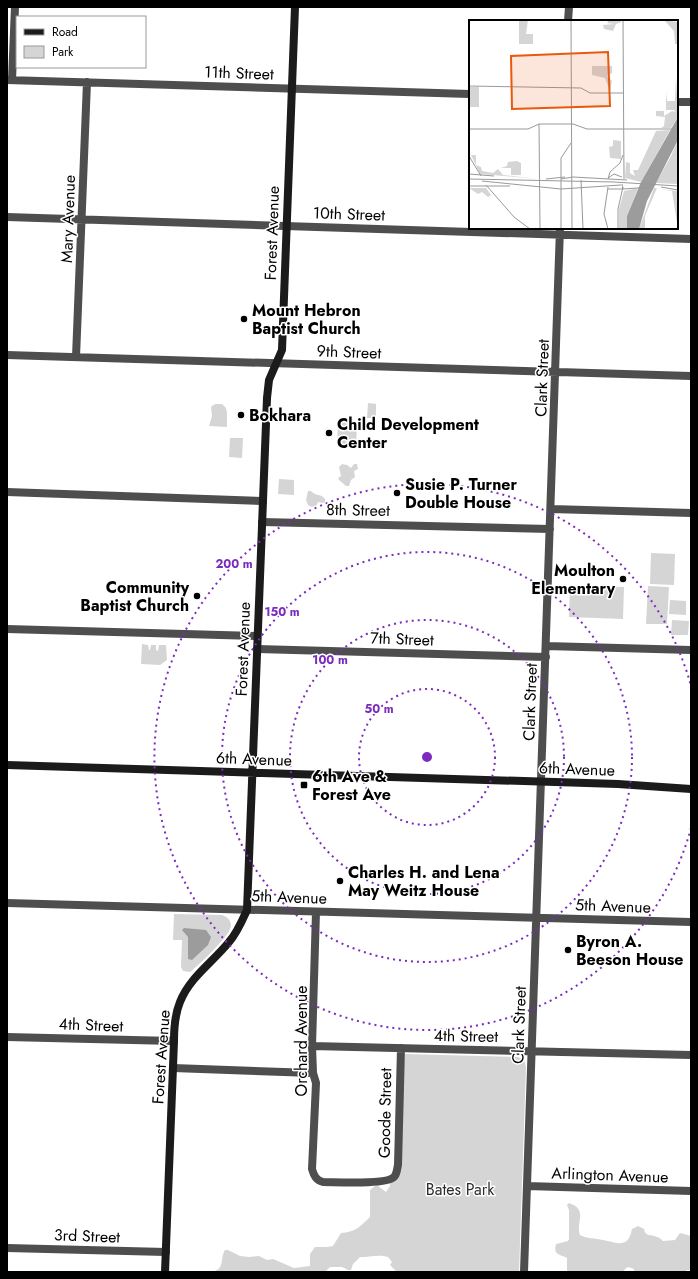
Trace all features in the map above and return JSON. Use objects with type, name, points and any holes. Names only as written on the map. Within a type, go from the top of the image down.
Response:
[{"type":"street","points":[[9,80],[15,7]]},
{"type":"street","name":"Forest Avenue","points":[[165,1272],[176,1015],[180,1002],[190,982],[229,942],[238,930],[247,910],[267,398],[269,380],[282,350],[295,7]]},
{"type":"street","points":[[568,20],[569,7]]},
{"type":"street","name":"11th Street","points":[[9,80],[469,94]]},
{"type":"street","name":"Mary Avenue","points":[[76,357],[87,82]]},
{"type":"street","points":[[678,102],[691,102]]},
{"type":"street","name":"10th Street","points":[[7,217],[287,226],[560,231],[691,239]]},
{"type":"street","name":"Clark Street","points":[[524,1272],[560,231]]},
{"type":"street","name":"9th Street","points":[[7,355],[691,376]]},
{"type":"street","points":[[7,492],[263,501]]},
{"type":"street","points":[[551,509],[691,513]]},
{"type":"street","name":"8th Street","points":[[262,522],[550,529]]},
{"type":"street","points":[[7,629],[258,636]]},
{"type":"street","points":[[546,646],[691,650]]},
{"type":"street","name":"7th Street","points":[[257,649],[546,657]]},
{"type":"street","name":"6th Avenue","points":[[7,765],[618,784],[691,789]]},
{"type":"street","name":"5th Avenue","points":[[7,903],[691,922]]},
{"type":"street","name":"Orchard Avenue","points":[[312,1169],[316,1083],[313,1072],[312,1046],[316,912]]},
{"type":"street","name":"4th Street","points":[[7,1037],[174,1041]]},
{"type":"street","name":"4th Street","points":[[312,1046],[691,1056]]},
{"type":"street","name":"Goode Street","points":[[312,1169],[314,1176],[318,1181],[323,1182],[377,1182],[393,1178],[398,1165],[401,1048]]},
{"type":"street","points":[[173,1068],[313,1072]]},
{"type":"street","name":"Arlington Avenue","points":[[527,1186],[691,1191]]},
{"type":"street","name":"3rd Street","points":[[7,1248],[166,1252]]},
{"type":"green space","points":[[368,403],[376,404],[376,418],[367,418]]},
{"type":"green space","points":[[215,404],[222,404],[226,408],[227,427],[209,426],[212,416],[211,407]]},
{"type":"green space","points":[[338,422],[357,423],[356,448],[337,447]]},
{"type":"green space","points":[[230,438],[243,438],[242,458],[229,457]]},
{"type":"green space","points":[[342,464],[351,468],[354,464],[357,464],[358,469],[354,471],[355,477],[351,480],[349,486],[346,486],[338,478],[341,476],[339,467]]},
{"type":"green space","points":[[279,479],[294,480],[294,495],[278,494]]},
{"type":"green space","points":[[308,491],[322,496],[325,499],[325,502],[318,502],[317,505],[312,507],[308,505],[306,500]]},
{"type":"green space","points":[[651,553],[675,554],[674,585],[650,584]]},
{"type":"green space","points":[[570,585],[624,587],[623,619],[569,617]]},
{"type":"green space","points":[[648,586],[669,587],[667,624],[646,624]]},
{"type":"green space","points":[[670,600],[686,601],[686,615],[669,614]]},
{"type":"green space","points":[[672,620],[689,621],[688,635],[671,635]]},
{"type":"green space","points":[[142,644],[148,645],[149,650],[151,645],[156,645],[156,650],[158,651],[159,645],[166,645],[167,660],[160,665],[141,664]]},
{"type":"green space","points":[[174,914],[222,915],[228,918],[231,924],[230,929],[224,939],[190,972],[183,971],[181,967],[182,940],[173,940]]},
{"type":"green space","name":"Bates Park","points":[[405,1054],[518,1057],[524,1060],[526,1067],[519,1272],[397,1272],[390,1265],[392,1262],[388,1257],[378,1256],[360,1257],[353,1264],[351,1270],[342,1267],[330,1267],[325,1272],[210,1272],[215,1271],[220,1267],[225,1250],[240,1256],[259,1256],[267,1260],[273,1259],[294,1268],[310,1266],[310,1254],[315,1247],[333,1246],[341,1233],[357,1228],[370,1217],[370,1190],[375,1186],[378,1186],[386,1192],[390,1186],[390,1183],[393,1181]]},
{"type":"green space","points":[[569,1203],[575,1206],[580,1213],[580,1235],[585,1237],[622,1243],[628,1240],[632,1229],[638,1226],[644,1229],[647,1234],[659,1237],[663,1241],[675,1240],[680,1233],[691,1236],[691,1270],[687,1270],[685,1272],[634,1272],[634,1269],[628,1267],[623,1272],[567,1272],[567,1258],[557,1254],[555,1248],[556,1244],[568,1241],[569,1239],[569,1210],[567,1205]]},
{"type":"shaded area","points":[[184,928],[206,930],[211,937],[208,945],[192,960],[188,959],[188,937],[182,930]]},
{"type":"place","name":"Mount Hebron Baptist Church","points":[[244,319]]},
{"type":"place","name":"Bokhara","points":[[241,415]]},
{"type":"place","name":"Child Development Center","points":[[329,433]]},
{"type":"place","name":"Susie P. Turner Double House","points":[[397,493]]},
{"type":"place","name":"Moulton Elementary","points":[[623,579]]},
{"type":"place","name":"Community Baptist Church","points":[[197,596]]},
{"type":"place","name":"6th Ave & Forest Ave","points":[[304,785]]},
{"type":"place","name":"Charles H. and Lena May Weitz House","points":[[340,881]]},
{"type":"place","name":"Byron A. Beeson House","points":[[568,950]]}]
